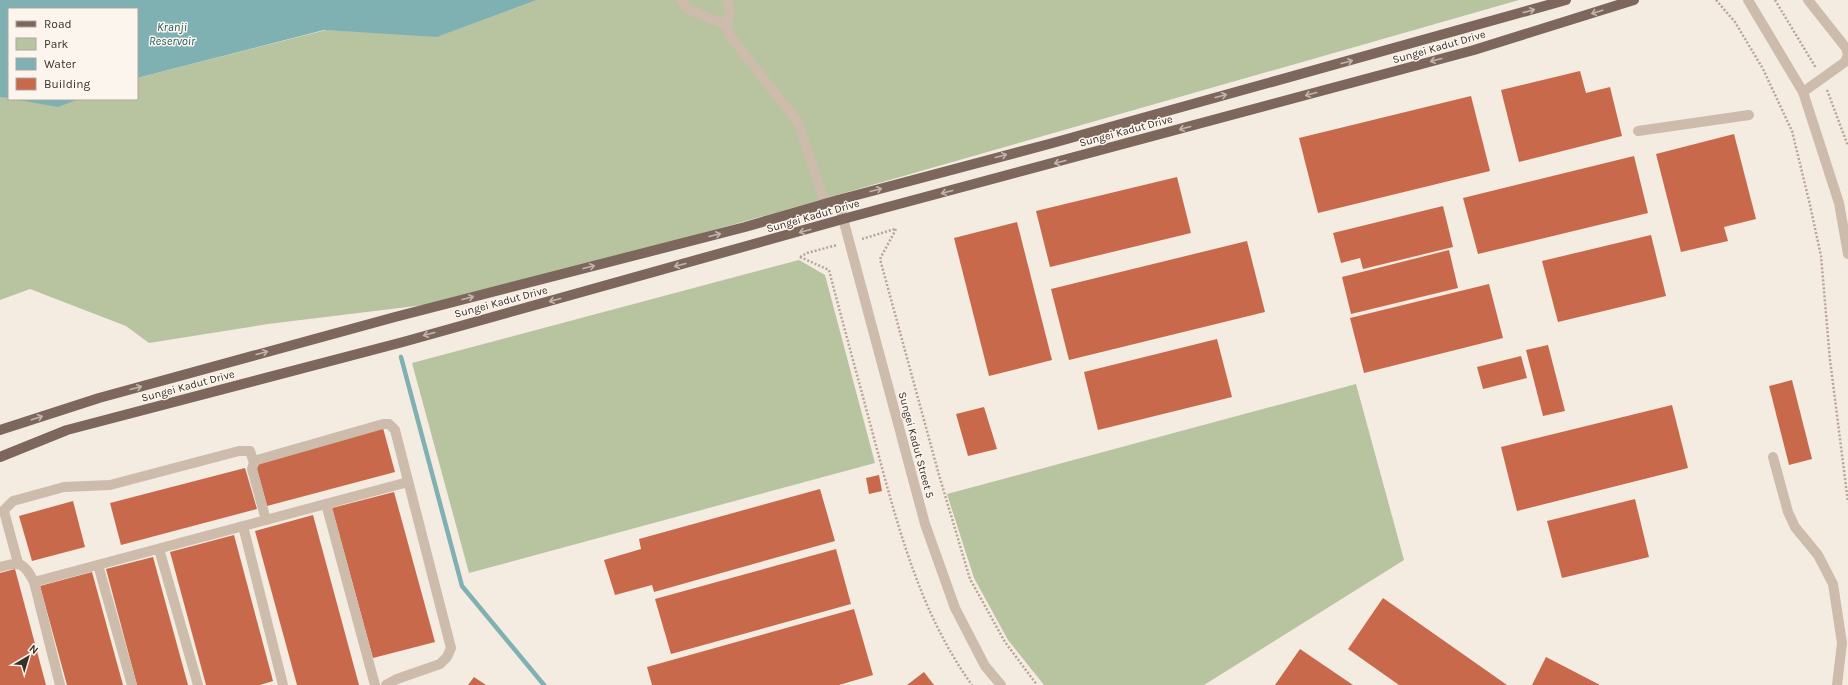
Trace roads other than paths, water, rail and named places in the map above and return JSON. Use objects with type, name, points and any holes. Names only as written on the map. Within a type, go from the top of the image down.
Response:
[{"type":"main road","name":"Sungei Kadut Drive","points":[[0,430],[114,394],[395,317],[745,227],[838,200],[1049,144],[1566,0]]},
{"type":"main road","name":"Sungei Kadut Drive","points":[[0,456],[67,430],[402,342],[843,219],[1474,50],[1634,0]]},
{"type":"street","points":[[681,0],[688,9],[726,25]]},
{"type":"street","points":[[728,0],[730,12],[726,25],[730,36],[798,122],[825,204]]},
{"type":"street","points":[[1748,0],[1803,92],[1839,203],[1848,254]]},
{"type":"street","points":[[1803,92],[1845,62],[1848,55],[1846,48],[1808,0]]},
{"type":"street","points":[[1638,131],[1749,115]]},
{"type":"street","name":"Sungei Kadut Street 5","points":[[838,200],[925,524],[954,608],[985,666],[1001,685]]},
{"type":"street","points":[[266,520],[252,469],[257,460],[383,424],[389,424],[395,430],[451,648],[448,657],[440,664],[397,679],[386,685]]},
{"type":"street","points":[[18,563],[4,510],[13,501],[64,487],[110,485],[239,451],[250,451],[254,463]]},
{"type":"street","points":[[1773,456],[1791,519],[1818,555],[1833,584],[1842,643],[1836,685]]},
{"type":"street","points":[[34,582],[408,482]]},
{"type":"street","points":[[326,504],[375,685]]},
{"type":"street","points":[[243,526],[283,685]]},
{"type":"street","points":[[159,549],[198,685]]},
{"type":"street","points":[[0,567],[18,563],[24,566],[34,582],[60,685]]},
{"type":"street","points":[[98,565],[132,685]]},
{"type":"water","name":"Kranji Reservoir","points":[[0,0],[537,0],[437,37],[324,30],[138,78],[138,8],[8,8],[8,98],[0,97]]},
{"type":"water","points":[[19,100],[76,100],[58,107]]},
{"type":"waterway","points":[[401,357],[462,586],[544,685]]}]
